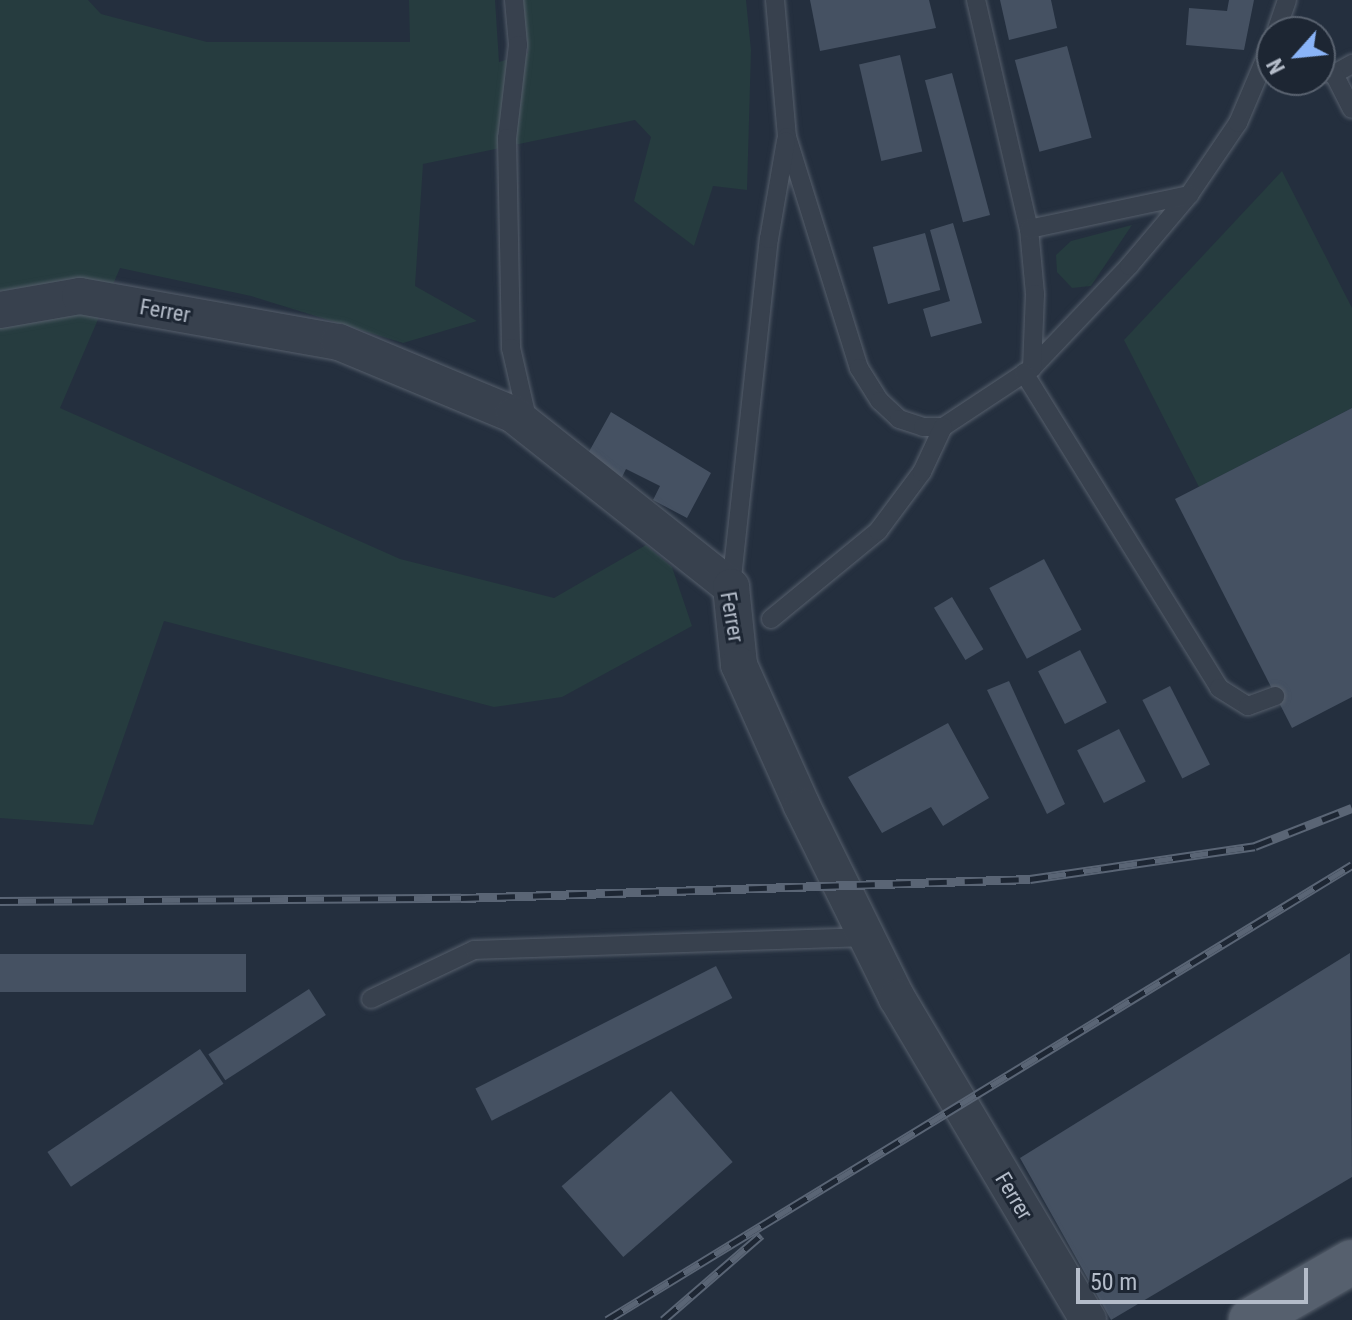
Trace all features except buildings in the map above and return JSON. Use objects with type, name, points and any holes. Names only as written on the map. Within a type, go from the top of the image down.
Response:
[{"type":"main road","points":[[1251,1320],[1352,1262]]},
{"type":"street","name":"Ferrer","points":[[0,310],[80,296],[339,342],[514,415],[731,587],[739,665],[867,937],[905,1012],[1088,1320]]},
{"type":"lane","points":[[514,0],[518,45],[507,138],[511,348],[529,427]]},
{"type":"lane","points":[[775,0],[787,137],[859,368],[880,401],[899,419],[943,427]]},
{"type":"lane","points":[[976,0],[1029,229],[1035,294],[1028,370],[1219,688],[1248,706],[1275,696]]},
{"type":"lane","points":[[1336,86],[1352,109]]},
{"type":"lane","points":[[771,619],[878,531],[922,472],[943,427],[1028,370],[1189,195],[1238,123],[1256,89]]},
{"type":"lane","points":[[731,587],[769,239],[787,137]]},
{"type":"lane","points":[[1029,229],[1189,195]]},
{"type":"lane","points":[[371,999],[474,950],[867,937]]},
{"type":"green space","points":[[0,0],[88,0],[101,14],[207,42],[410,42],[409,0],[495,0],[499,62],[528,53],[522,0],[746,0],[751,50],[747,190],[713,186],[694,246],[634,201],[651,137],[635,120],[423,164],[415,286],[477,321],[403,343],[251,296],[120,268],[60,408],[400,559],[554,598],[646,545],[672,567],[692,626],[562,697],[494,707],[164,621],[93,825],[0,818]]},
{"type":"green space","points":[[1282,171],[1352,308],[1352,408],[1199,487],[1124,340]]},
{"type":"green space","points":[[1132,225],[1091,286],[1072,288],[1057,272],[1056,255],[1071,241]]},
{"type":"railway","points":[[0,901],[461,898],[1030,879],[1255,846],[1352,808]]},
{"type":"railway","points":[[607,1320],[1352,865]]},
{"type":"railway","points":[[663,1320],[761,1235]]}]
